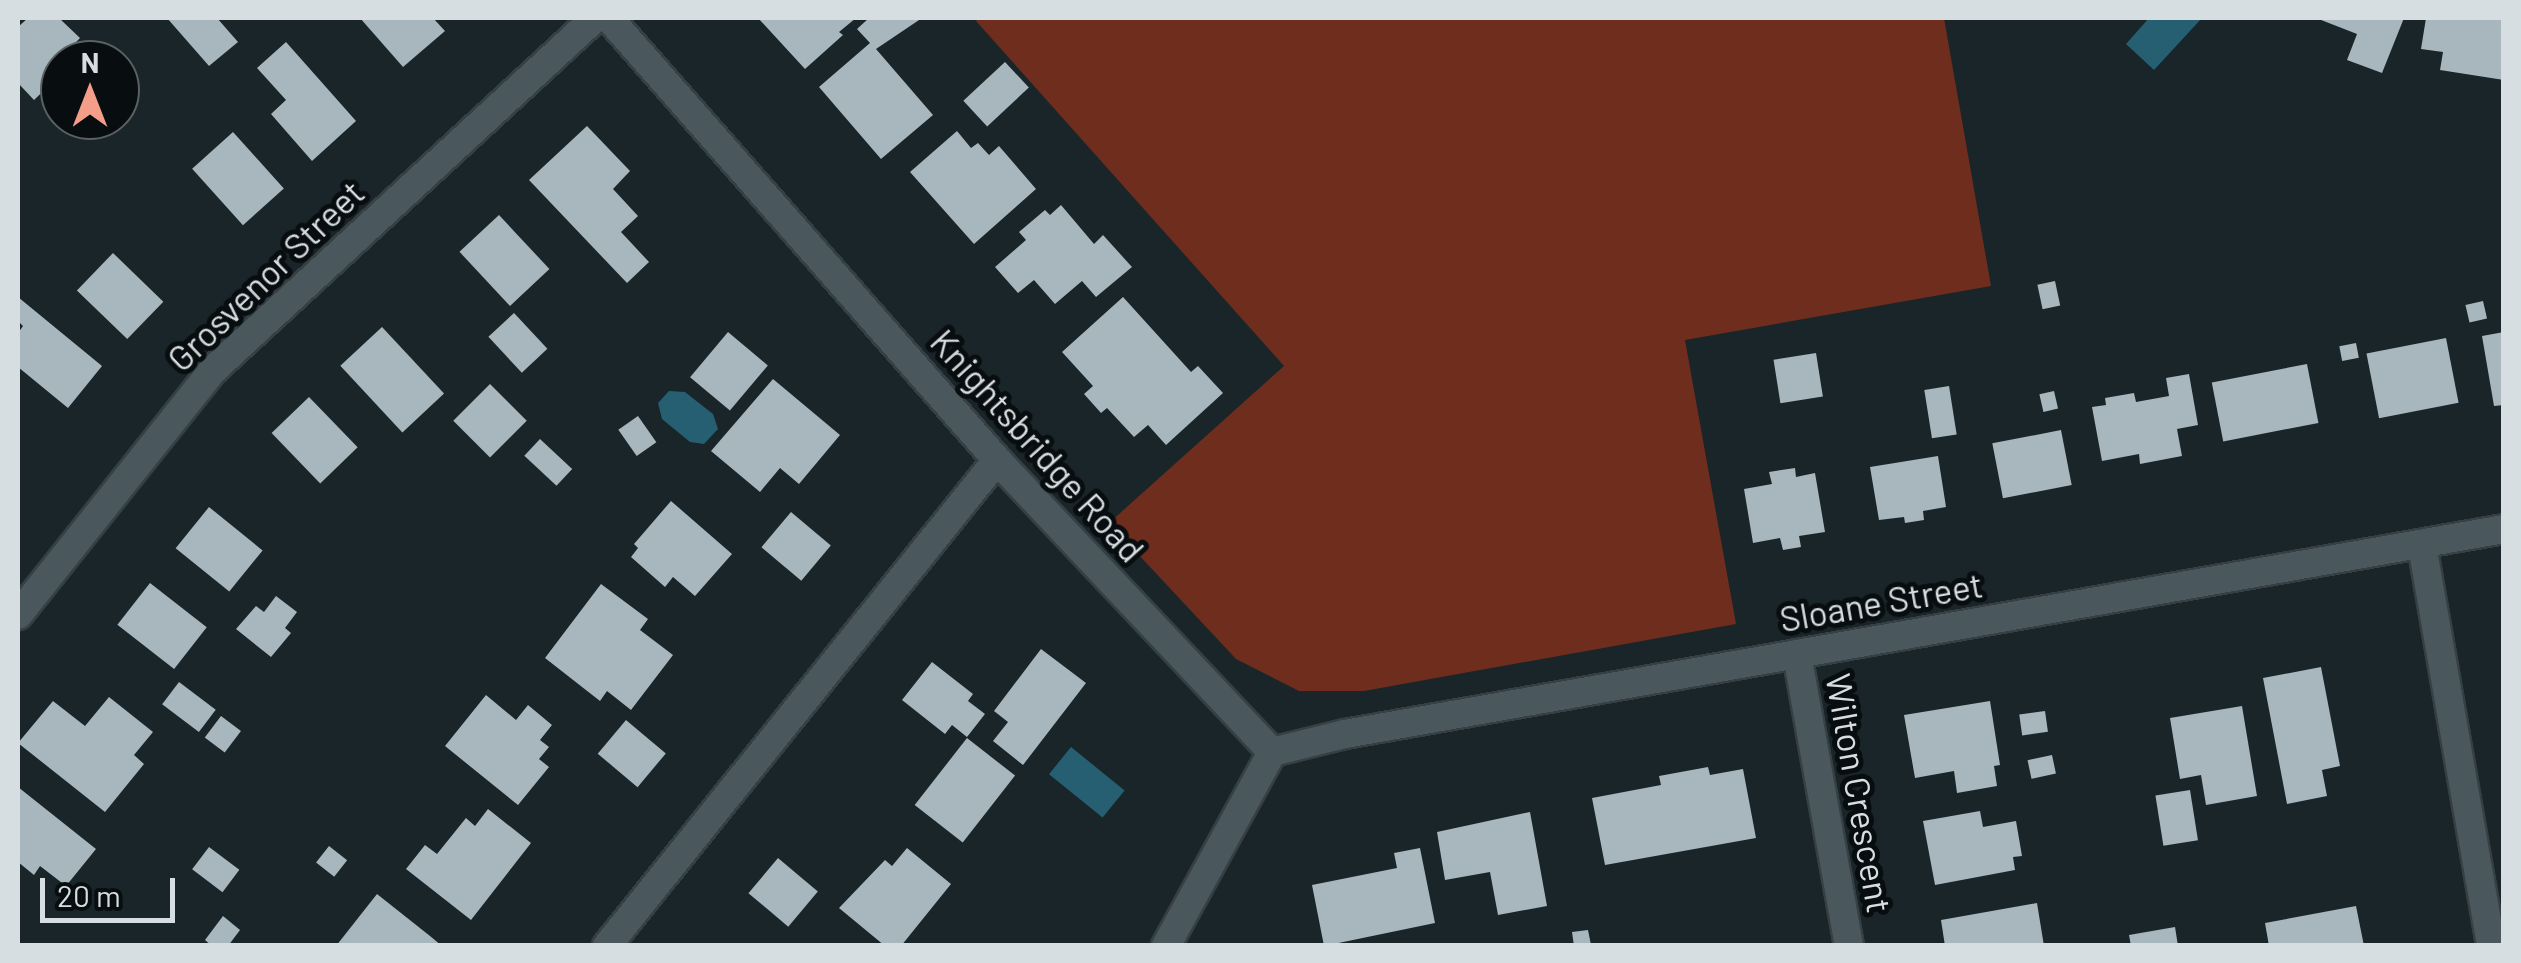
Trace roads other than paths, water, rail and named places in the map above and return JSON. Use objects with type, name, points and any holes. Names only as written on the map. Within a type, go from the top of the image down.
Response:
[{"type":"street","name":"Grosvenor Street","points":[[18,615],[211,372],[595,18]]},
{"type":"street","name":"Knightsbridge Road","points":[[609,18],[998,460],[1272,752]]},
{"type":"street","points":[[607,946],[998,460]]},
{"type":"street","name":"Sloane Street","points":[[1272,752],[1345,734],[2504,530]]},
{"type":"street","points":[[2422,545],[2491,946]]},
{"type":"street","name":"Wilton Crescent","points":[[1797,654],[1849,946]]},
{"type":"street","points":[[1166,946],[1272,752]]},
{"type":"water","points":[[2149,18],[2202,18],[2154,70],[2126,44]]},
{"type":"water","points":[[669,391],[685,392],[713,414],[718,429],[704,444],[690,442],[662,419],[658,403]]},
{"type":"water","points":[[1071,747],[1125,790],[1103,818],[1049,774]]}]
